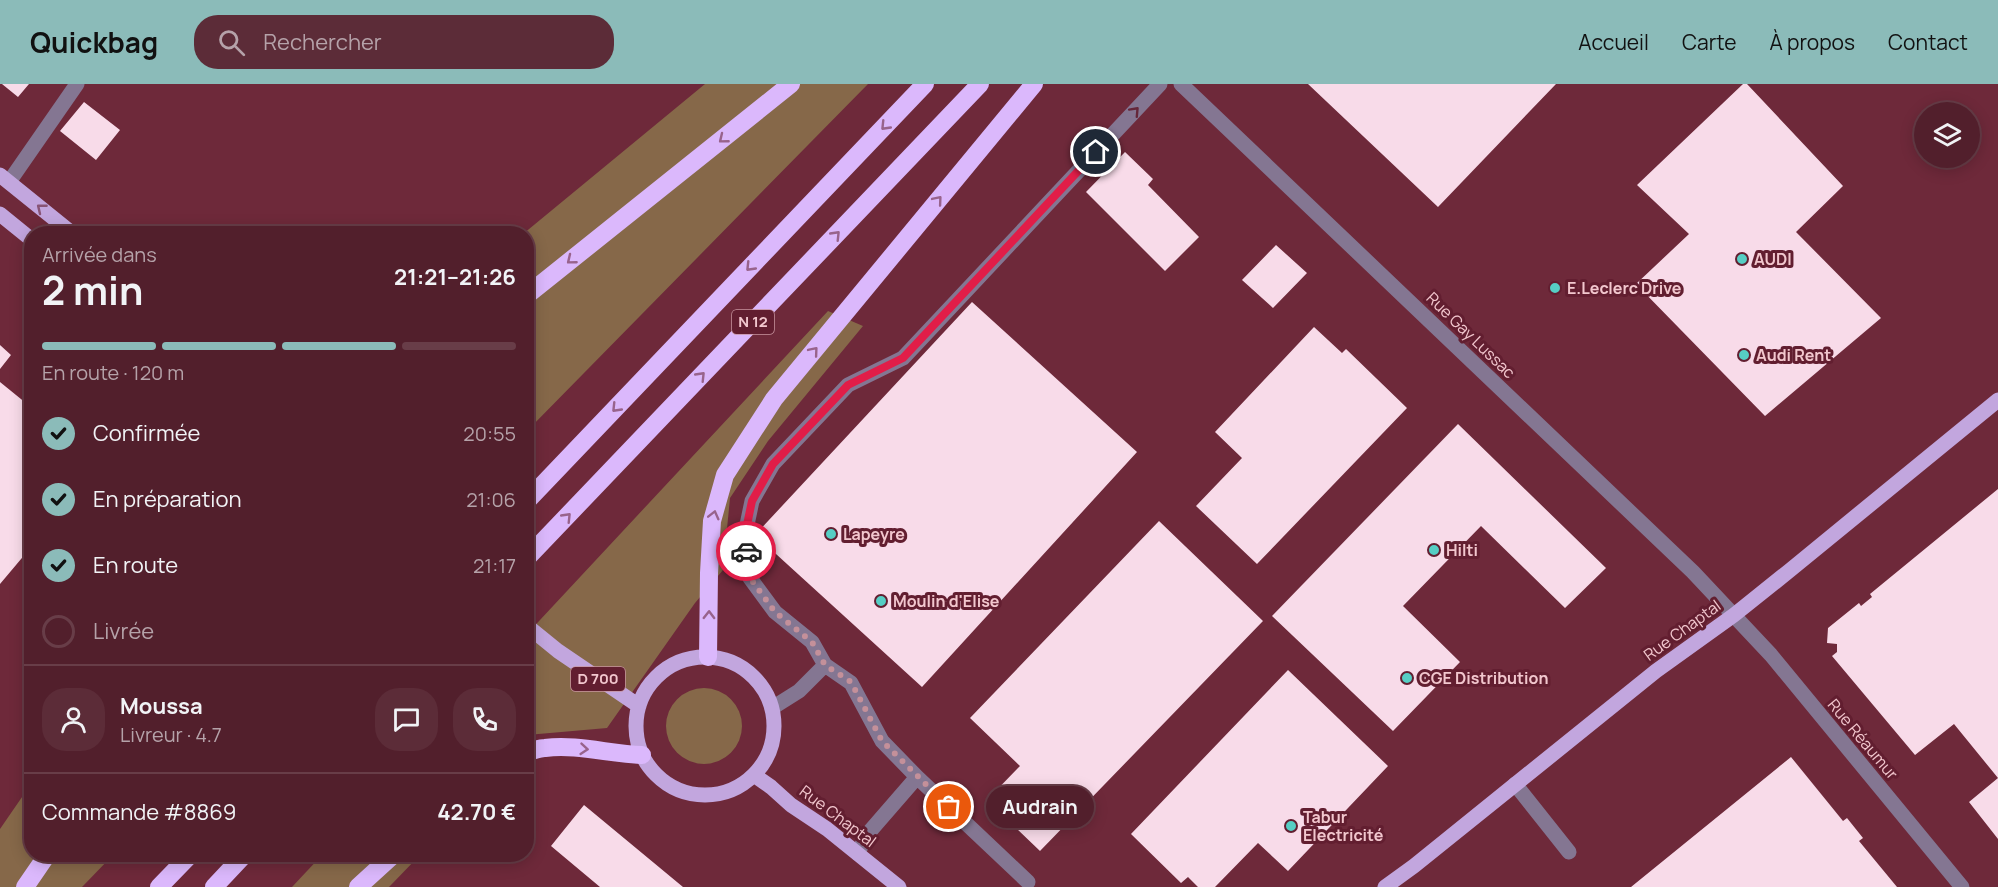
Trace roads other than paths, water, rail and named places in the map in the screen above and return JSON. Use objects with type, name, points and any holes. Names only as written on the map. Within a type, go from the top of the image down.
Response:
[{"type":"highway","points":[[534,290],[791,84]]},
{"type":"highway","name":"N 12","points":[[534,494],[925,84]]},
{"type":"highway","name":"N 12","points":[[534,551],[980,84]]},
{"type":"highway","points":[[708,657],[711,521],[725,475],[774,399],[1034,84]]},
{"type":"highway","points":[[534,751],[546,748],[586,749],[642,755]]},
{"type":"highway","points":[[25,887],[42,862]]},
{"type":"highway","points":[[159,887],[182,862]]},
{"type":"highway","points":[[214,887],[237,862]]},
{"type":"highway","points":[[358,887],[385,862]]},
{"type":"main road","points":[[4,179],[63,226]]},
{"type":"main road","points":[[0,214],[24,234]]},
{"type":"main road","name":"Rue Chaptal","points":[[1385,887],[1656,671],[1734,615],[1998,400]]},
{"type":"main road","name":"D 700","points":[[534,632],[558,651],[639,706]]},
{"type":"main road","points":[[708,657],[729,661],[748,672],[762,688],[772,708],[774,726],[765,760],[754,775],[736,788],[725,792],[715,795],[692,795],[672,787],[654,774],[642,755],[636,739],[636,722],[646,689],[658,675],[672,664],[689,658],[708,657]]},
{"type":"main road","name":"Rue Chaptal","points":[[754,775],[899,887]]},
{"type":"street","points":[[4,179],[77,84]]},
{"type":"street","points":[[1028,882],[882,741],[851,682],[825,665],[812,642],[775,612],[750,578],[744,539],[752,501],[773,464],[848,385],[903,358],[1160,84]]},
{"type":"street","name":"Rue Gay Lussac","points":[[1181,84],[1693,572],[1734,615]]},
{"type":"street","name":"Rue Réaumur","points":[[1734,615],[1771,656],[1962,887]]},
{"type":"street","points":[[772,708],[799,692],[825,665]]},
{"type":"street","points":[[857,853],[871,830],[917,777]]},
{"type":"street","points":[[1515,784],[1569,852]]},
{"type":"place","name":"AUDI","points":[[1742,259]]},
{"type":"place","name":"E.Leclerc Drive","points":[[1555,288]]},
{"type":"place","name":"Audi Rent","points":[[1744,355]]},
{"type":"place","name":"Lapeyre","points":[[831,534]]},
{"type":"place","name":"Hilti","points":[[1434,550]]},
{"type":"place","name":"Moulin d'Elise","points":[[881,601]]},
{"type":"place","name":"CGE Distribution","points":[[1407,678]]},
{"type":"place","name":"Audrain","points":[[949,807]]},
{"type":"place","name":"Tabur Electricité","points":[[1291,826]]}]
